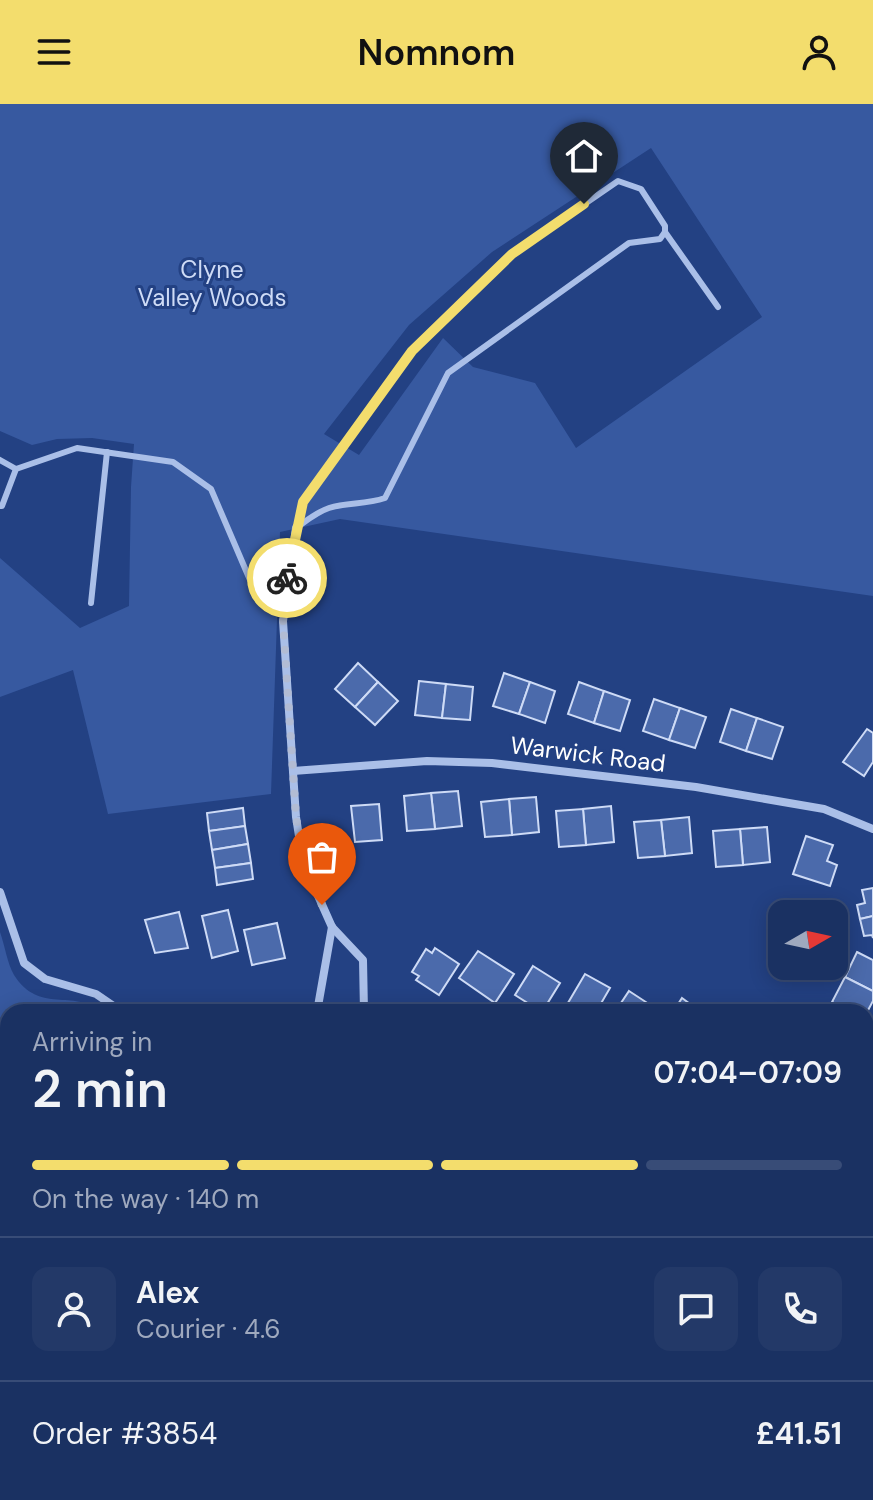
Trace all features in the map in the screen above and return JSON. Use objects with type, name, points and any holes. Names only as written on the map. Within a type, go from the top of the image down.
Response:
[{"type":"street","points":[[296,528],[283,621],[296,817],[303,862],[332,927],[363,960],[364,1004]]},
{"type":"street","name":"Warwick Road","points":[[293,771],[427,761],[492,763],[696,787],[824,809],[873,829]]},
{"type":"street","points":[[0,892],[24,963],[45,979],[96,994],[111,1004]]},
{"type":"street","points":[[318,1004],[332,927]]},
{"type":"lane","points":[[296,528],[303,502],[412,351],[512,254],[618,181],[641,189],[665,226],[665,232],[718,307]]},
{"type":"lane","points":[[296,528],[326,509],[348,504],[364,505],[385,498],[448,373],[629,243],[660,239],[665,232]]},
{"type":"lane","points":[[0,460],[16,469],[77,448],[173,462],[211,489],[250,580],[286,591]]},
{"type":"lane","points":[[91,603],[107,452]]},
{"type":"lane","points":[[0,506],[16,469]]},
{"type":"green space","name":"Clyne Valley Woods","points":[[0,104],[873,104],[873,596],[340,519],[280,532],[271,794],[108,814],[73,670],[0,697],[0,558],[80,628],[129,606],[134,444],[92,438],[57,439],[32,445],[0,431]],"holes":[[[651,148],[762,317],[576,448],[535,383],[473,367],[443,338],[359,455],[324,434],[409,325],[492,252]]]},
{"type":"green space","points":[[0,932],[14,975],[24,987],[46,998],[86,1004],[0,1004]]},
{"type":"building","points":[[358,663],[378,682],[355,707],[335,689]]},
{"type":"building","points":[[504,673],[530,682],[519,714],[493,706]]},
{"type":"building","points":[[419,681],[446,684],[442,718],[415,715]]},
{"type":"building","points":[[378,682],[398,701],[375,725],[355,707]]},
{"type":"building","points":[[530,682],[555,691],[545,723],[519,714]]},
{"type":"building","points":[[579,682],[604,691],[594,723],[568,714]]},
{"type":"building","points":[[446,684],[473,687],[470,720],[442,718]]},
{"type":"building","points":[[604,691],[630,700],[620,731],[594,723]]},
{"type":"building","points":[[654,699],[680,708],[669,740],[643,731]]},
{"type":"building","points":[[680,708],[706,717],[695,748],[669,740]]},
{"type":"building","points":[[731,709],[757,718],[746,751],[720,742]]},
{"type":"building","points":[[757,718],[783,727],[772,759],[746,751]]},
{"type":"building","points":[[867,729],[873,733],[873,762],[864,776],[843,762]]},
{"type":"building","points":[[458,791],[462,826],[435,829],[431,793]]},
{"type":"building","points":[[431,793],[435,829],[407,831],[404,796]]},
{"type":"building","points":[[536,797],[539,832],[512,835],[509,799]]},
{"type":"building","points":[[509,799],[512,835],[485,837],[481,802]]},
{"type":"building","points":[[379,804],[382,840],[355,842],[351,806]]},
{"type":"building","points":[[611,806],[614,842],[586,845],[583,809]]},
{"type":"building","points":[[243,808],[245,826],[209,831],[207,813]]},
{"type":"building","points":[[583,809],[586,845],[559,847],[556,811]]},
{"type":"building","points":[[689,817],[692,853],[665,856],[661,820]]},
{"type":"building","points":[[661,820],[665,856],[638,858],[634,822]]},
{"type":"building","points":[[245,826],[248,844],[212,850],[209,831]]},
{"type":"building","points":[[767,827],[770,862],[743,865],[740,829]]},
{"type":"building","points":[[740,829],[743,865],[716,867],[713,831]]},
{"type":"building","points":[[806,836],[833,845],[827,861],[837,865],[830,886],[793,874]]},
{"type":"building","points":[[248,844],[251,863],[215,868],[212,850]]},
{"type":"building","points":[[251,863],[253,879],[217,885],[215,868]]},
{"type":"building","points":[[873,888],[873,916],[860,919],[857,905],[865,903],[862,890]]},
{"type":"building","points":[[228,910],[238,951],[212,958],[202,916]]},
{"type":"building","points":[[179,912],[188,948],[155,953],[145,920]]},
{"type":"building","points":[[873,916],[873,938],[872,935],[864,936],[860,919]]},
{"type":"building","points":[[277,923],[285,958],[252,965],[244,930]]},
{"type":"building","points":[[435,948],[459,964],[439,995],[416,980],[419,976],[412,972],[426,949],[432,953]]},
{"type":"building","points":[[478,951],[514,974],[495,1003],[459,978]]},
{"type":"building","points":[[857,952],[873,960],[873,991],[848,978],[848,971]]},
{"type":"building","points":[[533,966],[560,983],[547,1004],[529,1004],[515,995]]},
{"type":"building","points":[[585,974],[610,988],[601,1004],[567,1004]]},
{"type":"building","points":[[848,978],[873,991],[871,1004],[832,1002],[843,980]]},
{"type":"building","points":[[629,991],[649,1004],[620,1004]]},
{"type":"way so far","points":[[287,578],[283,621],[296,817],[303,862],[322,905]]},
{"type":"route","points":[[287,578],[303,502],[412,351],[512,254],[584,204]]}]
